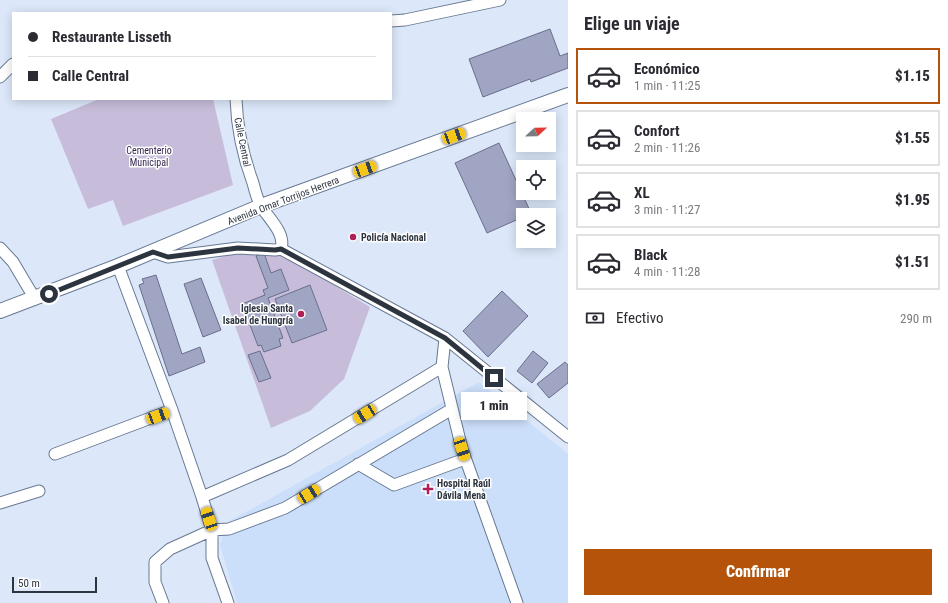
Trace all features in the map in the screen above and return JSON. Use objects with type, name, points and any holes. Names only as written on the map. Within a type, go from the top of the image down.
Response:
[{"type":"main road","name":"Avenida Omar Torrijos Herrera","points":[[0,311],[35,299],[153,252],[261,206],[568,95]]},
{"type":"street","points":[[392,20],[406,20],[500,0]]},
{"type":"street","points":[[0,77],[12,65]]},
{"type":"street","name":"Calle Central","points":[[236,100],[244,159],[261,206],[273,221],[281,237],[281,249]]},
{"type":"street","points":[[0,248],[13,262],[35,299]]},
{"type":"street","points":[[153,252],[168,257],[238,248],[281,249],[445,338],[568,437]]},
{"type":"street","points":[[118,266],[172,410],[202,497],[212,530],[212,558],[228,603]]},
{"type":"street","points":[[445,338],[442,367],[465,459],[517,603]]},
{"type":"street","points":[[202,497],[288,460],[442,367]]},
{"type":"street","points":[[163,603],[155,582],[155,562],[170,549],[212,530],[229,529],[285,508],[452,409]]},
{"type":"street","points":[[55,454],[172,410]]},
{"type":"street","points":[[358,464],[394,485],[465,459]]},
{"type":"street","points":[[0,503],[39,491]]},
{"type":"shaded area","name":"Hospital Raúl Dávila Mena","points":[[479,382],[568,454],[568,603],[237,603],[220,545],[226,523]]},
{"type":"green space","name":"Cementerio Municipal","points":[[97,100],[213,100],[233,185],[123,226],[113,200],[88,209],[51,119]]},
{"type":"green space","points":[[243,251],[279,254],[306,268],[370,307],[344,379],[310,411],[271,428],[212,260]],"holes":[[[310,285],[327,330],[292,343],[275,299]]]},
{"type":"building","points":[[550,29],[560,56],[568,53],[568,68],[531,82],[530,79],[483,97],[469,59]]},
{"type":"building","points":[[499,143],[516,180],[516,200],[525,200],[529,208],[516,208],[516,220],[487,233],[455,163]]},
{"type":"building","points":[[264,253],[271,273],[281,269],[289,290],[268,298],[283,338],[279,339],[281,346],[264,352],[261,345],[258,346],[242,304],[265,295],[263,290],[268,288],[256,256]]},
{"type":"building","points":[[156,275],[182,354],[200,347],[205,362],[169,376],[139,285],[144,283],[142,279]]},
{"type":"building","points":[[201,278],[221,330],[203,337],[184,284]]},
{"type":"building","name":"Iglesia Santa Isabel de Hungría","points":[[310,285],[327,330],[292,343],[275,299]]},
{"type":"building","points":[[502,291],[528,316],[488,357],[463,331]]},
{"type":"building","points":[[260,351],[271,378],[259,382],[248,355]]},
{"type":"building","points":[[533,351],[548,363],[532,383],[517,371]]},
{"type":"building","points":[[565,362],[568,365],[568,383],[549,398],[537,384]]},
{"type":"place","name":"Policía Nacional","points":[[353,237]]},
{"type":"place","name":"Iglesia Santa Isabel de Hungría","points":[[301,314]]},
{"type":"place","name":"Hospital Raúl Dávila Mena","points":[[428,489]]},
{"type":"route","points":[[49,294],[153,252],[168,257],[238,248],[281,249],[445,338],[494,378]]}]
